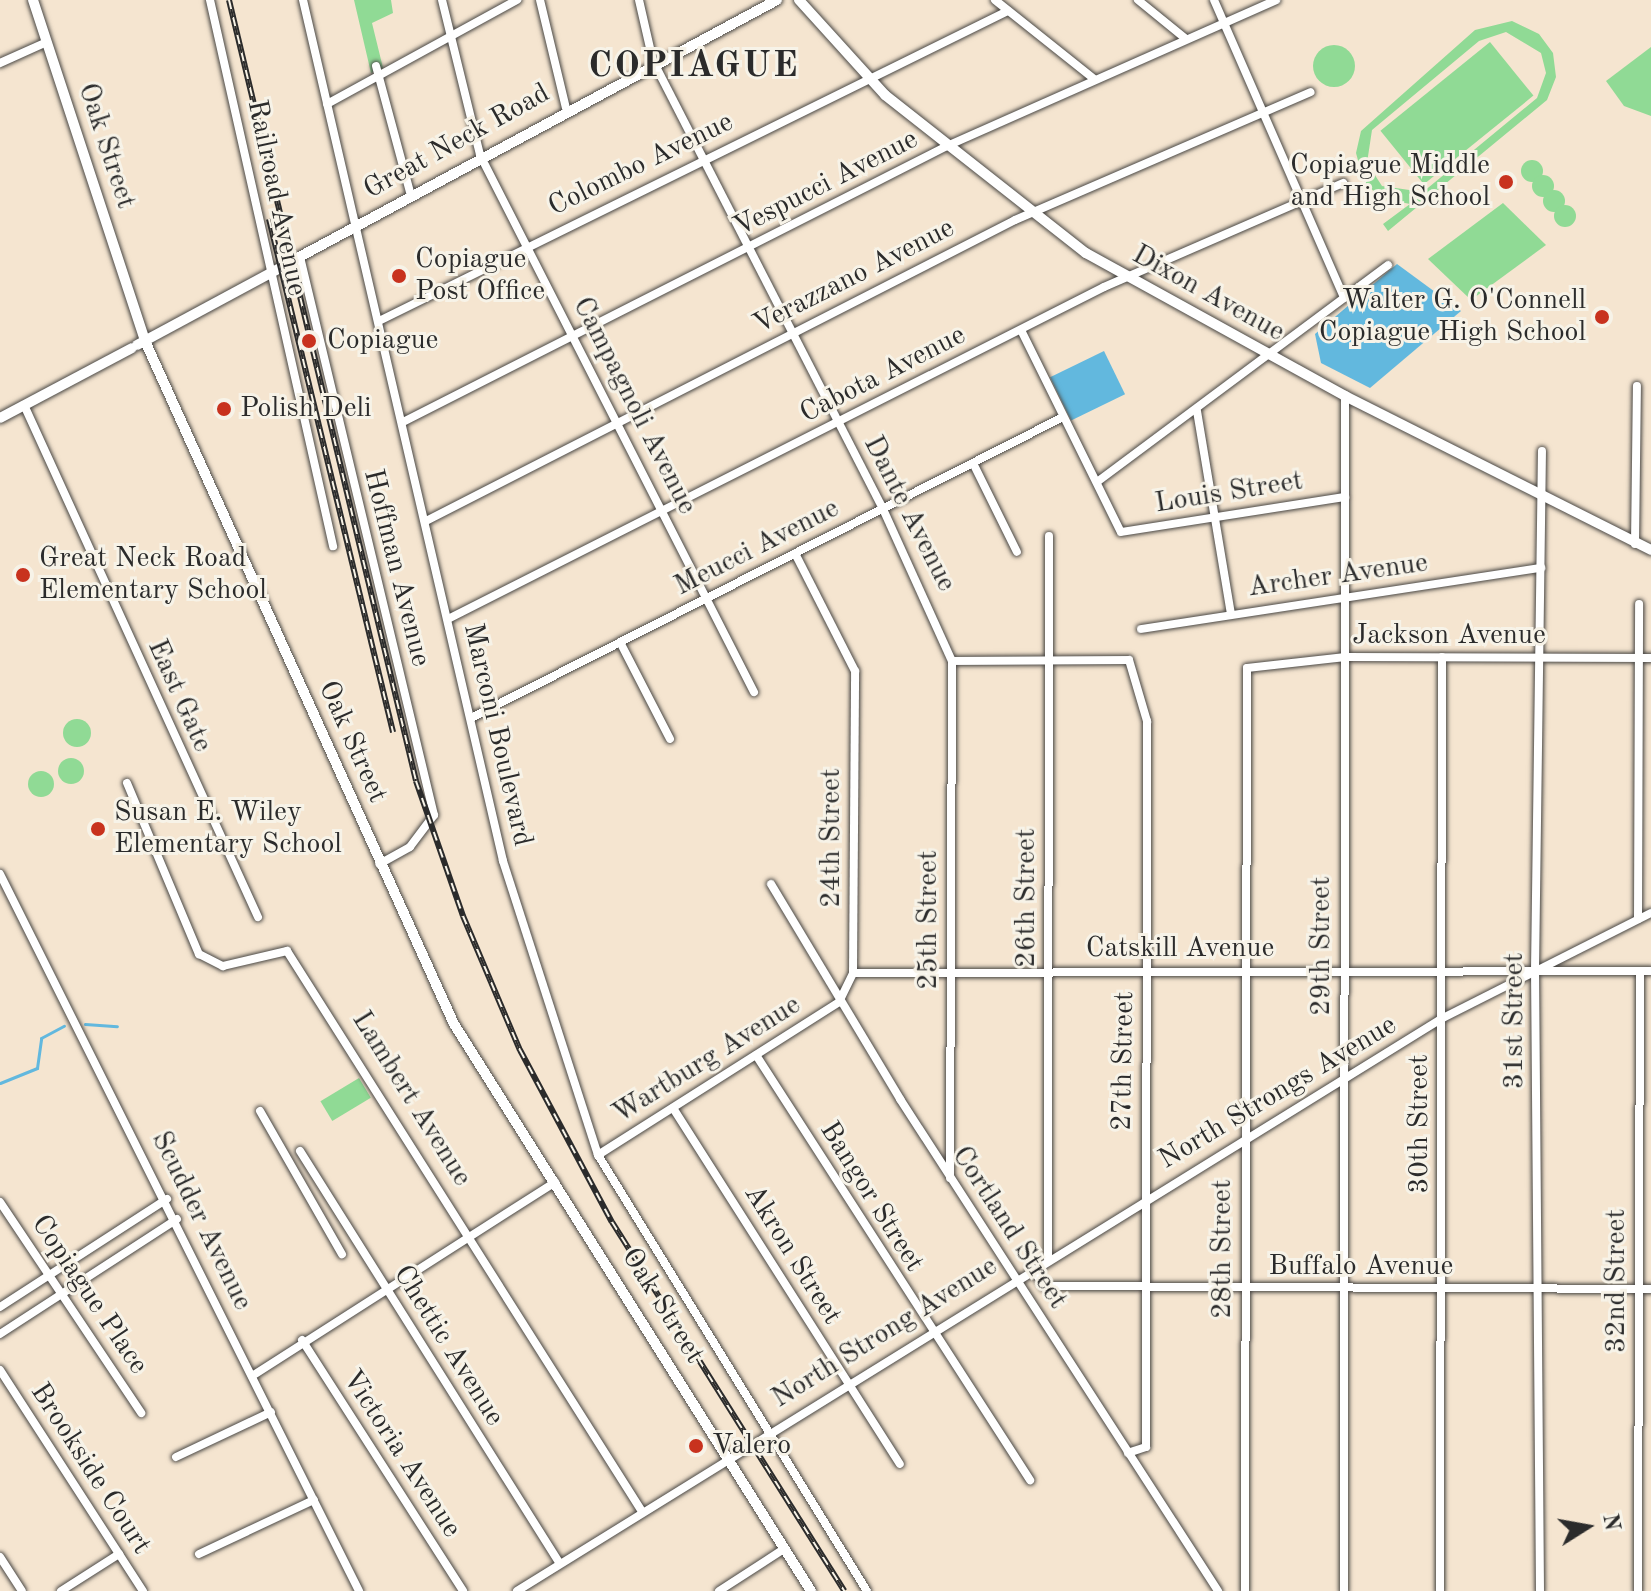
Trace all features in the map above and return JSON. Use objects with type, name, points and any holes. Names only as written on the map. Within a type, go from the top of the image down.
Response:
[{"type":"main road","name":"Oak Street","points":[[33,0],[138,345],[454,1024],[811,1591]]},
{"type":"main road","name":"Great Neck Road","points":[[0,418],[356,227],[653,61],[777,0]]},
{"type":"main road","name":"Dixon Avenue","points":[[799,0],[865,77],[1033,215],[1130,279],[1345,396],[1651,550]]},
{"type":"street","name":"Railroad Avenue","points":[[210,0],[333,546]]},
{"type":"street","name":"Marconi Boulevard","points":[[303,0],[381,320],[517,913],[598,1155],[766,1434],[867,1591]]},
{"type":"street","name":"Campagnoli Avenue","points":[[442,0],[480,155],[754,692]]},
{"type":"street","points":[[327,104],[517,0]]},
{"type":"street","points":[[540,0],[566,108]]},
{"type":"street","name":"Dante Avenue","points":[[639,0],[653,61],[883,509],[952,661]]},
{"type":"street","points":[[995,0],[1094,79]]},
{"type":"street","points":[[1138,0],[1186,39]]},
{"type":"street","points":[[1214,0],[1344,298]]},
{"type":"street","name":"Vespucci Avenue","points":[[403,422],[947,146],[1276,0]]},
{"type":"street","name":"Colombo Avenue","points":[[381,320],[865,77],[1008,11]]},
{"type":"street","points":[[0,63],[47,42]]},
{"type":"street","points":[[376,66],[382,74],[411,196]]},
{"type":"street","name":"Verazzano Avenue","points":[[426,521],[617,421],[1033,215],[1311,92]]},
{"type":"street","name":"Cabota Avenue","points":[[448,619],[1021,330],[1343,183]]},
{"type":"street","name":"Hoffman Avenue","points":[[291,262],[434,815],[410,847],[379,864]]},
{"type":"street","points":[[1021,330],[1097,482],[1197,411],[1388,265]]},
{"type":"street","points":[[1635,544],[1637,386]]},
{"type":"street","name":"29th Street","points":[[1344,1591],[1345,396]]},
{"type":"street","name":"East Gate","points":[[24,405],[258,917]]},
{"type":"street","points":[[1197,411],[1231,614]]},
{"type":"street","name":"Meucci Avenue","points":[[471,718],[1063,417]]},
{"type":"street","name":"31st Street","points":[[1540,1591],[1540,1289],[1535,970],[1542,451]]},
{"type":"street","points":[[973,463],[1017,552]]},
{"type":"street","name":"Louis Street","points":[[1097,482],[1121,532],[1345,497]]},
{"type":"street","name":"26th Street","points":[[1048,1259],[1049,536]]},
{"type":"street","name":"24th Street","points":[[795,553],[855,671],[853,973],[839,1002]]},
{"type":"street","name":"Archer Avenue","points":[[1141,629],[1541,568]]},
{"type":"street","points":[[1638,919],[1639,604]]},
{"type":"street","points":[[620,642],[670,739]]},
{"type":"street","name":"Jackson Avenue","points":[[1247,668],[1345,657],[1651,658]]},
{"type":"street","name":"30th Street","points":[[1440,1591],[1442,657]]},
{"type":"street","name":"27th Street","points":[[1049,661],[1129,660],[1147,721],[1148,971],[1143,1202],[1146,1447],[1132,1453]]},
{"type":"street","points":[[952,661],[1049,661]]},
{"type":"street","name":"25th Street","points":[[950,1178],[952,661]]},
{"type":"street","name":"28th Street","points":[[1245,1591],[1247,668]]},
{"type":"street","name":"Lambert Avenue","points":[[127,783],[199,954],[223,966],[287,951],[641,1510]]},
{"type":"street","name":"Scudder Avenue","points":[[0,874],[177,1219],[357,1590]]},
{"type":"street","name":"Cortland Street","points":[[771,884],[839,1002],[950,1178],[1132,1453],[1218,1591]]},
{"type":"street","name":"North Strongs Avenue","points":[[1048,1259],[1441,1019],[1651,913]]},
{"type":"street","name":"32nd Street","points":[[1638,1591],[1640,971]]},
{"type":"street","name":"Catskill Avenue","points":[[853,973],[1651,971]]},
{"type":"street","name":"Wartburg Avenue","points":[[598,1155],[839,1002]]},
{"type":"street","name":"Bangor Street","points":[[756,1055],[930,1330],[1030,1480]]},
{"type":"street","name":"Akron Street","points":[[673,1108],[900,1464]]},
{"type":"street","points":[[260,1111],[342,1254]]},
{"type":"street","name":"Chettic Avenue","points":[[300,1151],[559,1563]]},
{"type":"street","points":[[252,1376],[302,1340],[555,1182]]},
{"type":"street","points":[[0,1307],[167,1199]]},
{"type":"street","name":"Copiague Place","points":[[0,1202],[141,1413]]},
{"type":"street","points":[[0,1334],[177,1219]]},
{"type":"street","name":"North Strong Avenue","points":[[517,1591],[725,1457],[1048,1259]]},
{"type":"street","name":"Buffalo Avenue","points":[[1032,1268],[1044,1286],[1651,1289]]},
{"type":"street","name":"Victoria Avenue","points":[[302,1340],[463,1591]]},
{"type":"street","name":"Brookside Court","points":[[0,1370],[143,1591]]},
{"type":"street","points":[[176,1457],[271,1412]]},
{"type":"street","points":[[199,1554],[314,1500]]},
{"type":"street","points":[[719,1591],[784,1549]]},
{"type":"street","points":[[61,1591],[119,1554]]},
{"type":"street","points":[[0,1557],[22,1591]]},
{"type":"green space","points":[[354,0],[391,0],[393,13],[372,23],[383,68],[371,73]]},
{"type":"green space","points":[[1512,21],[1539,34],[1553,53],[1556,77],[1547,100],[1388,231],[1383,224],[1410,204],[1381,198],[1364,182],[1356,153],[1361,131],[1475,30]],"holes":[[[1506,32],[1541,53],[1546,73],[1537,98],[1423,192],[1382,186],[1367,163],[1372,130],[1479,41]]]},
{"type":"green space","points":[[1490,42],[1533,96],[1424,184],[1380,131]]},
{"type":"green space","points":[[1334,45],[1349,51],[1355,66],[1349,81],[1334,87],[1319,81],[1313,66],[1319,51]]},
{"type":"green space","points":[[1651,47],[1651,116],[1624,106],[1606,81]]},
{"type":"green space","points":[[1528,160],[1536,160],[1543,171],[1536,182],[1528,182],[1521,175],[1521,167]]},
{"type":"green space","points":[[1539,175],[1547,175],[1554,186],[1547,197],[1539,197],[1532,190],[1532,182]]},
{"type":"green space","points":[[1550,190],[1558,190],[1565,201],[1558,212],[1550,212],[1543,205],[1543,197]]},
{"type":"green space","points":[[1503,203],[1546,245],[1471,300],[1428,259]]},
{"type":"green space","points":[[1561,205],[1569,205],[1576,216],[1569,227],[1561,227],[1554,220],[1554,212]]},
{"type":"green space","points":[[77,719],[87,723],[91,733],[87,743],[77,747],[67,743],[63,733],[67,723]]},
{"type":"green space","points":[[71,758],[80,762],[84,771],[80,780],[71,784],[62,780],[58,771],[62,762]]},
{"type":"green space","points":[[41,771],[50,775],[54,784],[50,793],[41,797],[32,793],[28,784],[32,775]]},
{"type":"green space","points":[[359,1078],[371,1098],[332,1121],[320,1101]]},
{"type":"water","points":[[1397,264],[1461,311],[1370,388],[1321,363],[1315,334]]},
{"type":"water","points":[[1104,351],[1125,394],[1071,420],[1050,377]]},
{"type":"waterway","points":[[85,1024],[117,1026]]},
{"type":"waterway","points":[[0,1083],[37,1068],[41,1038],[64,1026]]},
{"type":"railway","points":[[229,0],[416,781],[463,916],[520,1050],[612,1222],[844,1591]]},
{"type":"railway","points":[[269,219],[393,732]]},
{"type":"place","name":"Copiague Middle and High School","points":[[1506,182]]},
{"type":"place","name":"Copiague Post Office","points":[[399,276]]},
{"type":"place","name":"Walter G. O'Connell Copiague High School","points":[[1602,317]]},
{"type":"place","name":"Copiague","points":[[309,341]]},
{"type":"place","name":"Polish Deli","points":[[224,409]]},
{"type":"place","name":"Great Neck Road Elementary School","points":[[23,575]]},
{"type":"place","name":"Susan E. Wiley Elementary School","points":[[98,829]]},
{"type":"place","name":"Valero","points":[[696,1446]]},
{"type":"district","name":"COPIAGUE","points":[[694,68]]}]
